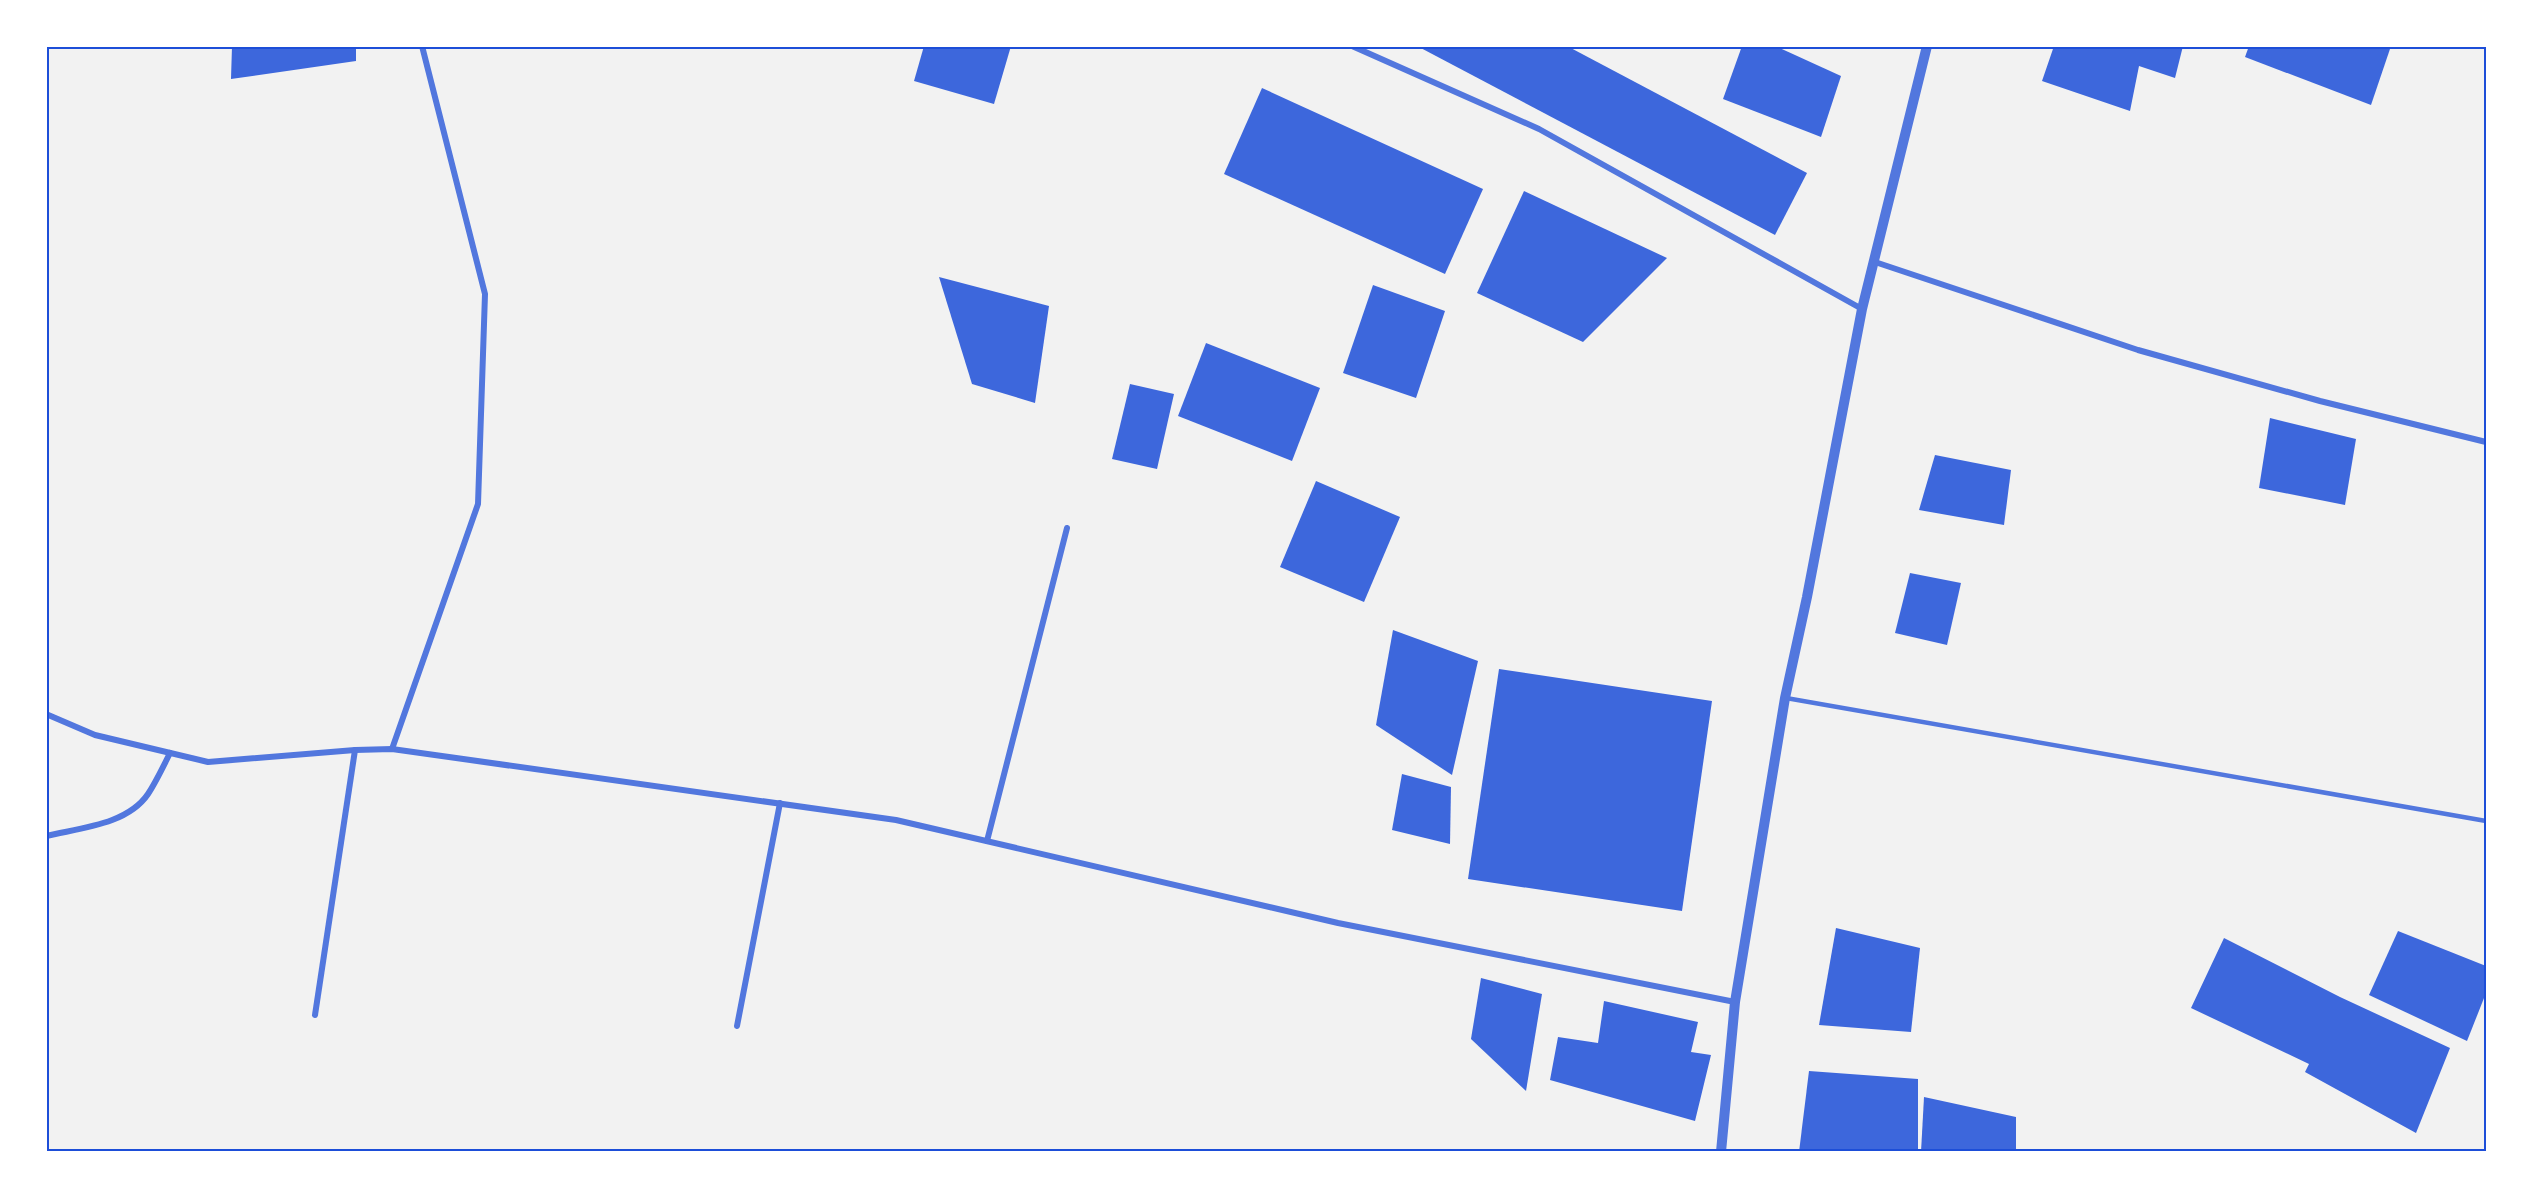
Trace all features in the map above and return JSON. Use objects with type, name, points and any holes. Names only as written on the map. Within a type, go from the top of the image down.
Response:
[{"type":"street","points":[[392,749],[478,504],[485,294],[422,46]]},
{"type":"street","points":[[1352,46],[1539,129],[1862,309]]},
{"type":"street","points":[[1721,1152],[1735,1002],[1785,698],[1807,597],[1862,309],[1927,46]]},
{"type":"street","points":[[1875,262],[2138,350],[2320,401],[2487,442]]},
{"type":"street","points":[[987,841],[1067,528]]},
{"type":"street","points":[[46,714],[95,735],[208,762],[392,749],[896,820],[1338,922],[1735,1002]]},
{"type":"street","points":[[315,1015],[355,750]]},
{"type":"street","points":[[46,836],[112,821],[127,812],[147,796],[170,753]]},
{"type":"street","points":[[737,1026],[780,803]]},
{"type":"lane","points":[[1785,698],[2487,821]]},
{"type":"building","points":[[232,46],[356,46],[356,61],[231,79]]},
{"type":"building","points":[[924,46],[1011,46],[994,104],[914,81]]},
{"type":"building","points":[[1417,46],[1567,46],[1807,173],[1775,235]]},
{"type":"building","points":[[1742,46],[1775,46],[1841,76],[1821,137],[1723,99]]},
{"type":"building","points":[[2054,46],[2183,46],[2175,78],[2139,66],[2130,111],[2042,81]]},
{"type":"building","points":[[2249,46],[2391,46],[2371,105],[2245,57]]},
{"type":"building","points":[[1262,88],[1483,189],[1445,274],[1224,174]]},
{"type":"building","points":[[1524,191],[1667,258],[1583,342],[1477,293]]},
{"type":"building","points":[[939,277],[1049,306],[1035,403],[972,384]]},
{"type":"building","points":[[1373,285],[1445,311],[1416,398],[1343,373]]},
{"type":"building","points":[[1206,343],[1320,388],[1292,461],[1178,416]]},
{"type":"building","points":[[1130,384],[1174,394],[1157,469],[1112,459]]},
{"type":"building","points":[[2270,418],[2356,439],[2345,505],[2259,488]]},
{"type":"building","points":[[1935,455],[2011,470],[2004,525],[1919,510]]},
{"type":"building","points":[[1316,481],[1400,517],[1364,602],[1280,567]]},
{"type":"building","points":[[1910,573],[1961,583],[1947,645],[1895,633]]},
{"type":"building","points":[[1393,630],[1478,661],[1452,775],[1376,725]]},
{"type":"building","points":[[1499,669],[1712,701],[1682,911],[1468,879]]},
{"type":"building","points":[[1402,774],[1451,787],[1450,844],[1392,830]]},
{"type":"building","points":[[1836,928],[1920,948],[1911,1032],[1819,1025]]},
{"type":"building","points":[[2398,931],[2486,966],[2486,993],[2467,1041],[2369,995]]},
{"type":"building","points":[[2224,938],[2340,997],[2450,1048],[2416,1133],[2305,1072],[2309,1064],[2191,1008]]},
{"type":"building","points":[[1481,978],[1542,994],[1526,1091],[1471,1039]]},
{"type":"building","points":[[1604,1001],[1698,1022],[1691,1052],[1711,1055],[1695,1121],[1550,1080],[1558,1037],[1598,1043]]},
{"type":"building","points":[[1809,1071],[1918,1079],[1918,1152],[1799,1152]]},
{"type":"building","points":[[1924,1097],[2016,1117],[2016,1152],[1921,1152]]}]
